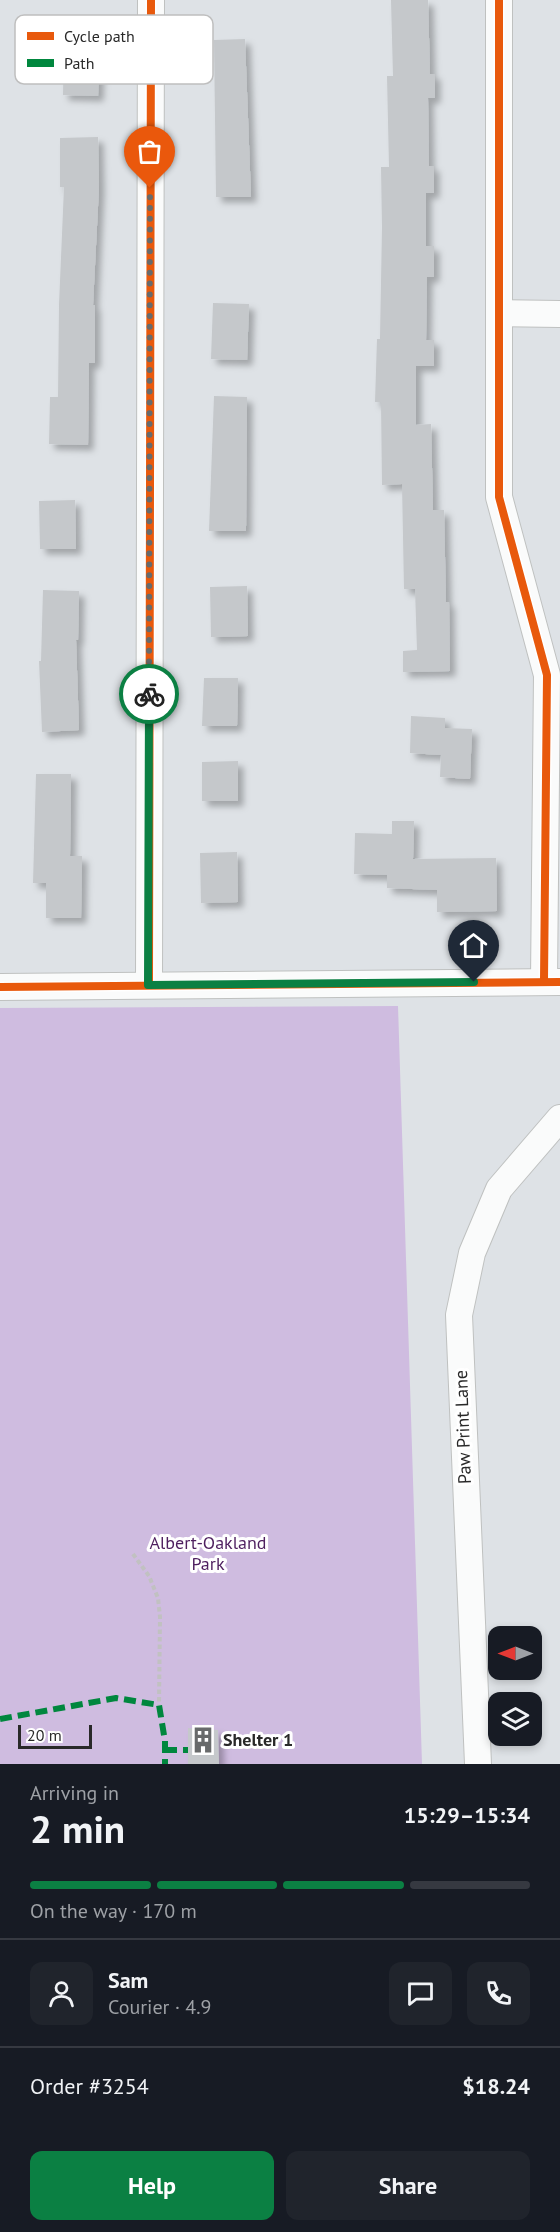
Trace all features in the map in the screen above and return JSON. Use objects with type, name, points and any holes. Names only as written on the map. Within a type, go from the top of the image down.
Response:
[{"type":"street","points":[[151,0],[151,15]]},
{"type":"street","points":[[0,987],[552,982],[547,675],[500,497],[500,0]]},
{"type":"street","points":[[148,985],[151,84]]},
{"type":"street","points":[[500,313],[560,314]]},
{"type":"street","name":"Paw Print Lane","points":[[478,1764],[459,1315],[472,1253],[500,1189],[560,1118]]},
{"type":"path","points":[[134,1554],[149,1576],[158,1598],[160,1617],[159,1705]]},
{"type":"green space","name":"Albert-Oakland Park","points":[[398,1006],[422,1764],[0,1764],[0,1008]]},
{"type":"building","points":[[391,0],[428,0],[430,74],[435,74],[435,98],[428,98],[429,166],[434,166],[434,193],[426,193],[426,246],[434,246],[434,277],[427,277],[426,340],[434,340],[434,366],[416,366],[416,425],[431,424],[433,510],[444,510],[450,671],[403,672],[403,651],[417,650],[415,589],[404,589],[402,484],[382,485],[381,402],[375,402],[377,339],[380,339],[381,167],[389,167],[387,76],[393,76]]},
{"type":"building","points":[[245,39],[251,197],[216,197],[214,40]]},
{"type":"building","points":[[63,84],[98,84],[98,96],[63,95]]},
{"type":"building","points":[[98,137],[99,187],[93,305],[95,305],[95,363],[89,363],[88,445],[49,444],[50,397],[58,397],[64,187],[60,187],[60,138]]},
{"type":"building","points":[[213,303],[249,304],[247,360],[211,359]]},
{"type":"building","points":[[214,396],[247,397],[246,531],[209,531]]},
{"type":"building","points":[[75,500],[76,549],[40,549],[39,501]]},
{"type":"building","points":[[247,586],[248,636],[211,637],[210,587]]},
{"type":"building","points":[[43,590],[79,591],[78,640],[76,640],[79,730],[42,732],[39,661],[41,661]]},
{"type":"building","points":[[204,678],[238,678],[237,726],[202,726]]},
{"type":"building","points":[[411,716],[445,718],[445,728],[472,729],[470,779],[440,777],[441,755],[410,753]]},
{"type":"building","points":[[238,761],[238,801],[202,801],[202,762]]},
{"type":"building","points":[[36,774],[71,774],[70,856],[82,856],[81,918],[46,918],[46,883],[33,883]]},
{"type":"building","points":[[392,821],[414,821],[413,859],[496,858],[497,911],[437,912],[437,890],[387,888],[387,875],[354,874],[355,833],[392,834]]},
{"type":"building","points":[[237,852],[238,902],[201,903],[200,853]]},
{"type":"building","name":"Shelter 1","points":[[188,1728],[218,1730],[219,1764],[188,1764]]},
{"type":"marked path","points":[[0,1719],[116,1698],[159,1705],[165,1741],[165,1764]]},
{"type":"marked path","points":[[165,1750],[188,1750]]},
{"type":"cycle path","points":[[151,0],[151,15]]},
{"type":"cycle path","points":[[499,0],[499,497],[547,675],[544,981]]},
{"type":"cycle path","points":[[149,985],[151,84]]},
{"type":"cycle path","points":[[0,987],[560,982]]},
{"type":"way so far","points":[[149,694],[150,188]]},
{"type":"place","name":"Shelter 1","points":[[203,1740]]},
{"type":"route","points":[[149,694],[148,985],[474,982]]}]
